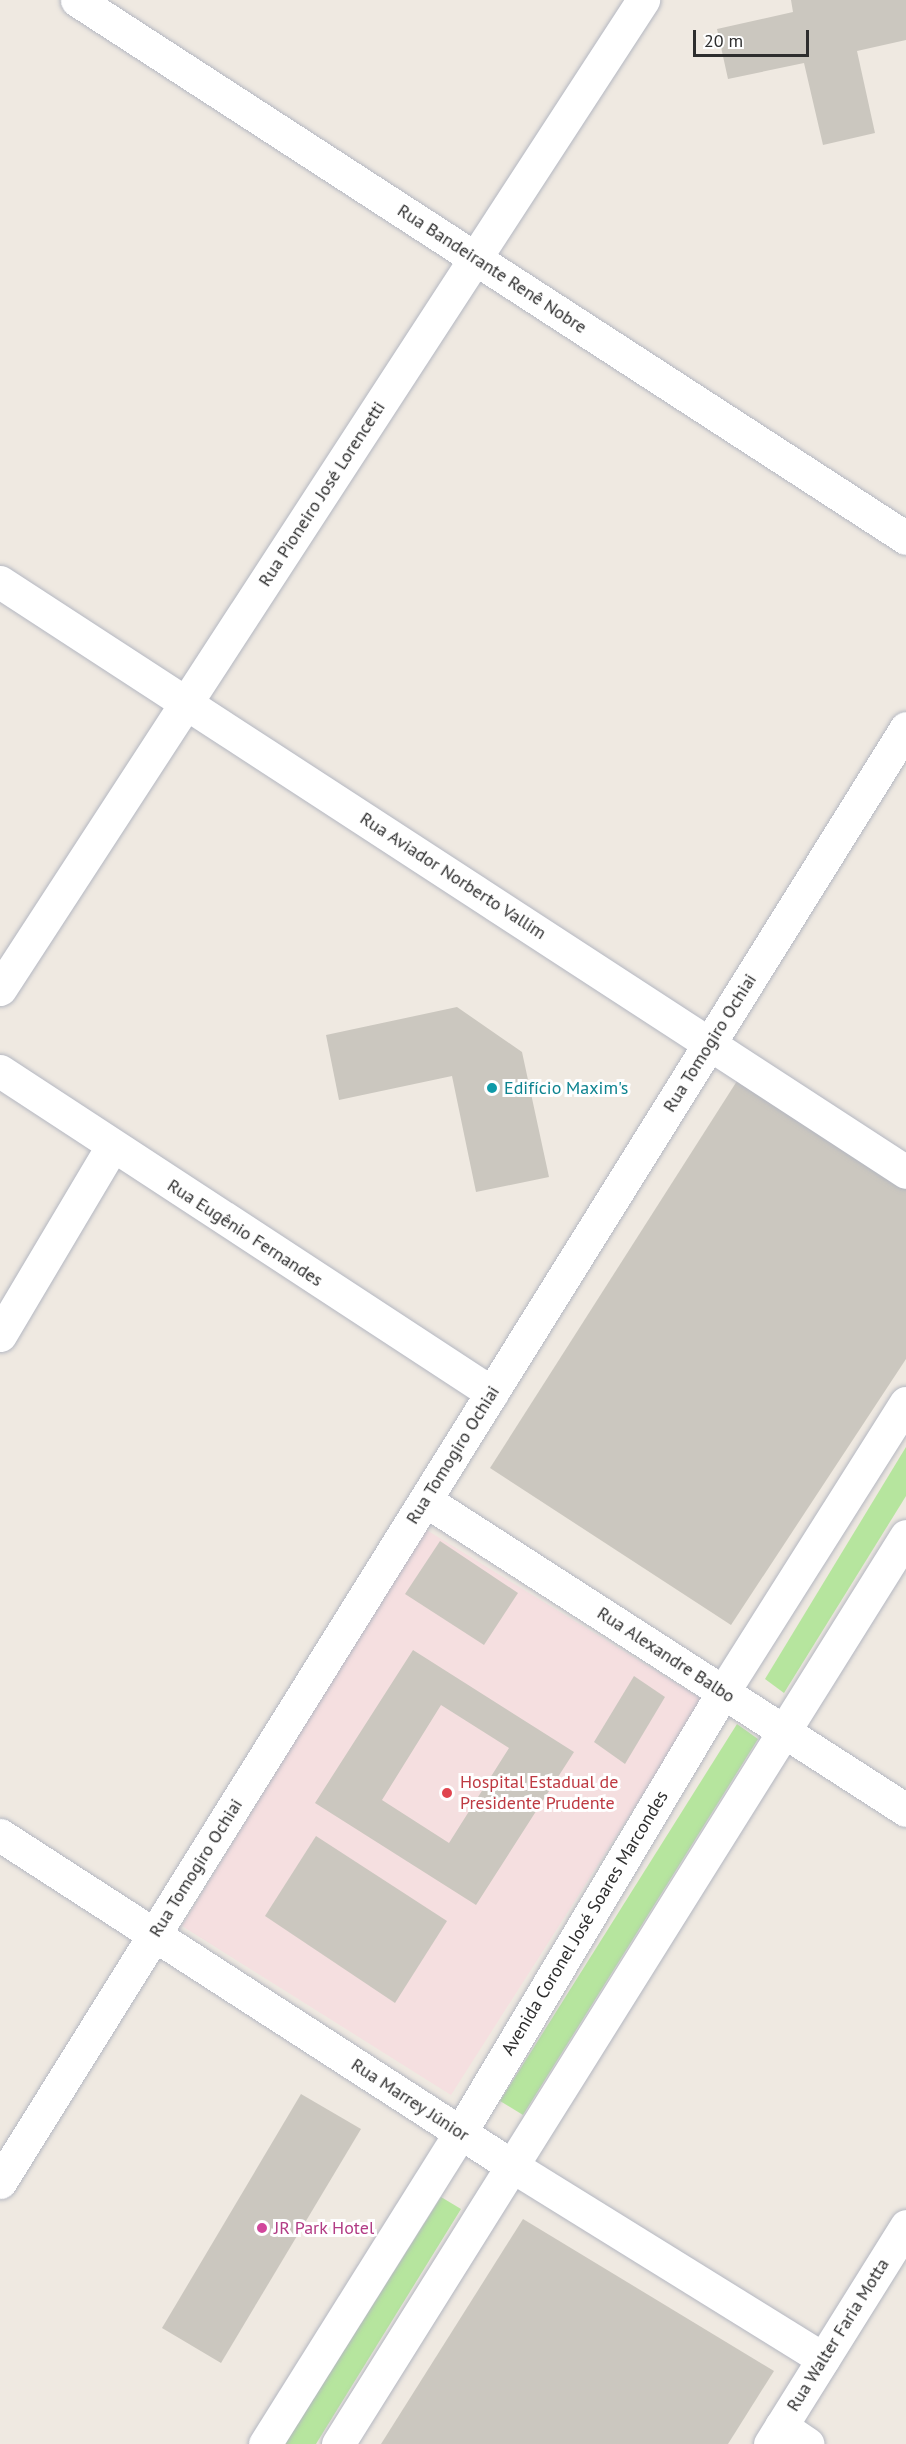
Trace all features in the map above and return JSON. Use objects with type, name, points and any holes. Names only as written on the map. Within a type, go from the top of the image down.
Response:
[{"type":"street","name":"Rua Bandeirante Renê Nobre","points":[[77,0],[906,538]]},
{"type":"street","name":"Rua Pioneiro José Lorencetti","points":[[0,988],[643,0]]},
{"type":"street","name":"Rua Aviador Norberto Vallim","points":[[0,582],[906,1172]]},
{"type":"street","name":"Rua Tomogiro Ochiai","points":[[0,2182],[906,728]]},
{"type":"street","name":"Rua Eugênio Fernandes","points":[[0,1071],[492,1393]]},
{"type":"street","points":[[0,1335],[112,1146]]},
{"type":"street","name":"Avenida Coronel José Soares Marcondes","points":[[265,2444],[460,2133],[723,1692],[906,1403]]},
{"type":"street","name":"Rua Alexandre Balbo","points":[[425,1500],[906,1810]]},
{"type":"street","points":[[338,2444],[906,1536]]},
{"type":"street","name":"Rua Marrey Júnior","points":[[0,1834],[460,2133],[823,2359]]},
{"type":"street","name":"Rua Walter Faria Motta","points":[[776,2435],[906,2226]]},
{"type":"street","points":[[776,2435],[808,2444]]},
{"type":"shaded area","points":[[425,1529],[703,1700],[451,2095],[182,1926]]},
{"type":"green space","points":[[906,1447],[906,1496],[784,1693],[765,1679]]},
{"type":"green space","points":[[737,1724],[758,1739],[523,2115],[500,2101]]},
{"type":"green space","points":[[441,2197],[461,2209],[316,2444],[285,2444]]},
{"type":"building","points":[[791,0],[906,0],[906,40],[857,51],[875,133],[823,145],[804,63],[728,79],[717,29],[793,12]]},
{"type":"building","name":"Edifício Maxim's","points":[[457,1007],[522,1052],[549,1177],[476,1192],[452,1076],[339,1100],[326,1035]]},
{"type":"building","points":[[737,1081],[906,1189],[906,1359],[731,1625],[490,1468]]},
{"type":"building","points":[[440,1541],[518,1593],[484,1645],[405,1594]]},
{"type":"building","points":[[413,1650],[574,1752],[476,1905],[315,1803]],"holes":[[[441,1705],[509,1748],[449,1843],[382,1800]]]},
{"type":"building","points":[[634,1676],[665,1697],[625,1764],[594,1742]]},
{"type":"building","points":[[316,1836],[447,1921],[395,2003],[265,1916]]},
{"type":"building","name":"JR Park Hotel","points":[[301,2094],[361,2129],[221,2363],[162,2328]]},
{"type":"building","points":[[523,2219],[774,2371],[728,2444],[381,2444]]},
{"type":"place","name":"Edifício Maxim's","points":[[492,1088]]},
{"type":"place","name":"Hospital Estadual de Presidente Prudente","points":[[447,1793]]},
{"type":"place","name":"JR Park Hotel","points":[[262,2228]]}]
